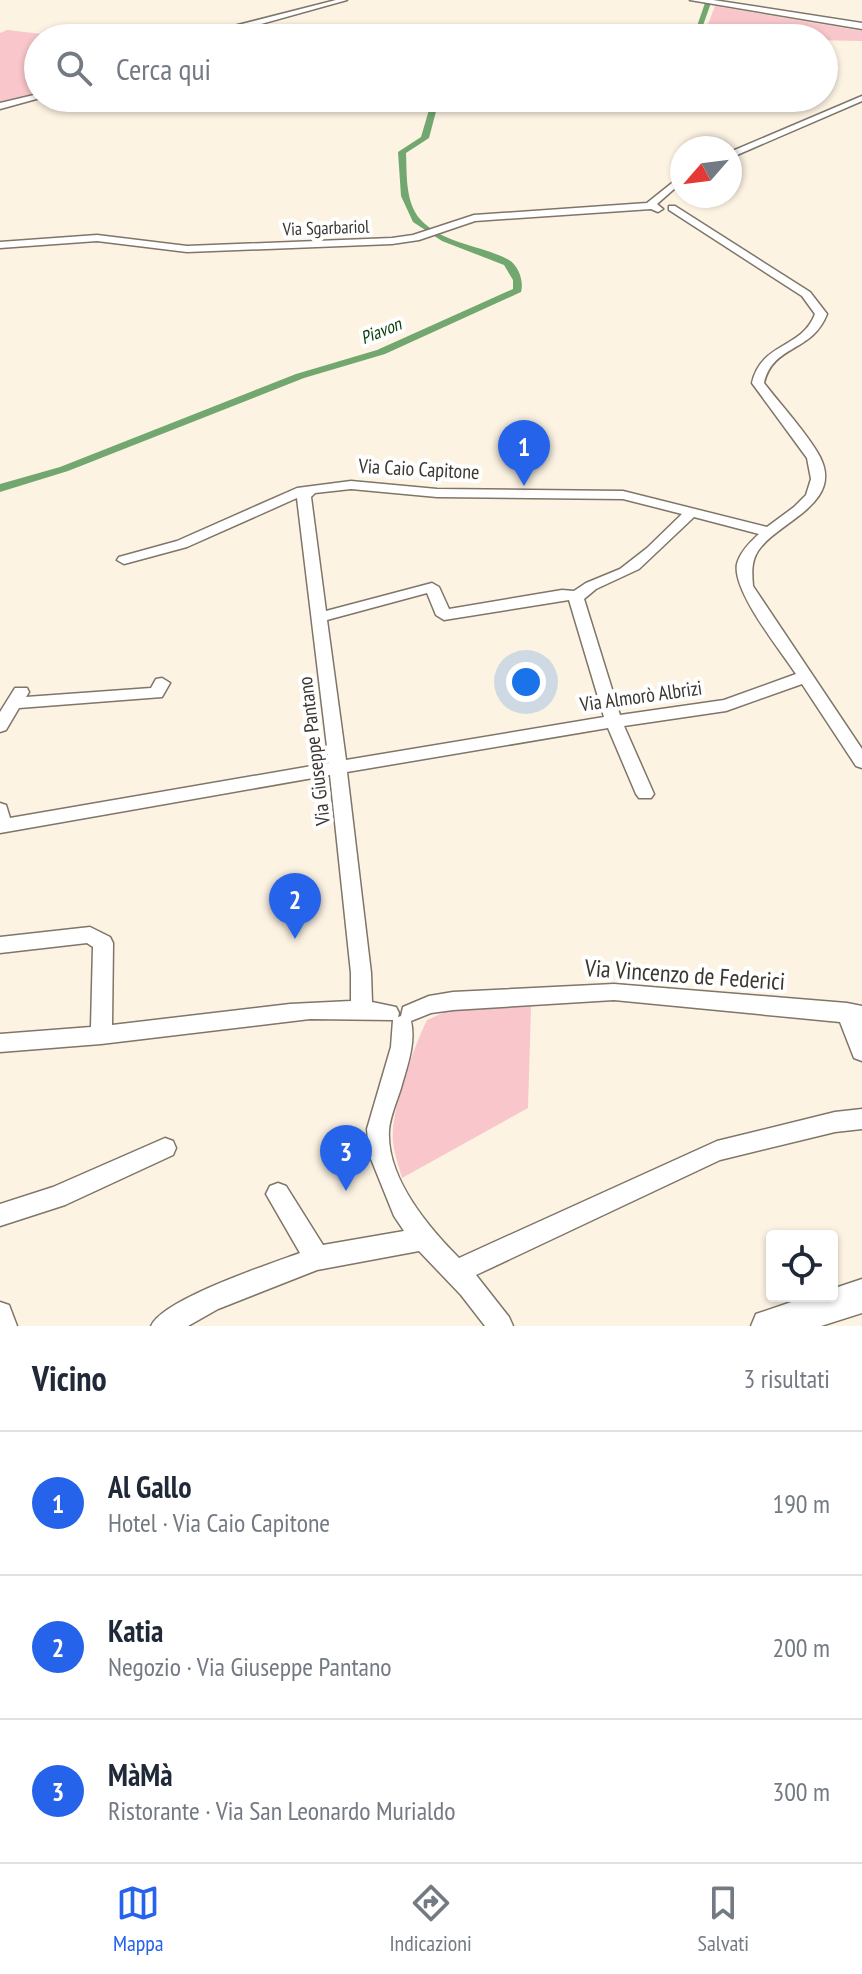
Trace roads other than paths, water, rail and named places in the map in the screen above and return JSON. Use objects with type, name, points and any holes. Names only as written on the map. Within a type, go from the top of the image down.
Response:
[{"type":"main road","points":[[700,1],[862,26]]},
{"type":"main road","points":[[768,1326],[862,1296]]},
{"type":"street","points":[[252,24],[344,0]]},
{"type":"street","points":[[838,108],[862,98]]},
{"type":"street","points":[[0,106],[24,100]]},
{"type":"street","points":[[742,150],[830,112]]},
{"type":"street","points":[[670,187],[661,205],[806,294],[821,314],[814,331],[772,354],[759,372],[758,383],[814,458],[818,469],[817,481],[807,502],[745,555],[742,573],[746,586],[862,762]]},
{"type":"street","name":"Via Sgarbariol","points":[[0,245],[97,238],[134,240],[173,248],[392,241],[489,216],[661,205]]},
{"type":"street","name":"Via Caio Capitone","points":[[124,560],[182,544],[297,492],[351,485],[437,493],[605,494],[649,500],[769,532]]},
{"type":"street","name":"Via Giuseppe Pantano","points":[[310,491],[304,496],[321,617],[361,973],[362,1009]]},
{"type":"street","points":[[645,794],[614,722],[576,603],[577,596],[585,588],[613,578],[637,564],[692,512]]},
{"type":"street","points":[[321,617],[432,587],[444,615],[562,595],[577,596]]},
{"type":"street","name":"Via Almorò Albrizi","points":[[1,818],[31,819],[516,736],[726,705],[805,677]]},
{"type":"street","points":[[0,726],[19,698],[156,693],[162,683]]},
{"type":"street","points":[[0,945],[90,935],[103,943],[101,1035]]},
{"type":"street","name":"Via Vincenzo de Federici","points":[[0,1043],[101,1035],[310,1010],[362,1009],[400,1017],[429,1005],[453,1001],[614,992],[855,1014]]},
{"type":"street","points":[[855,1014],[862,1052]]},
{"type":"street","points":[[400,1017],[402,1047],[377,1140],[402,1208],[423,1239],[486,1303],[500,1326]]},
{"type":"street","points":[[456,1272],[717,1151],[835,1122],[862,1119]]},
{"type":"street","points":[[0,1215],[57,1197],[165,1148]]},
{"type":"street","points":[[278,1194],[317,1258]]},
{"type":"street","points":[[164,1326],[210,1300],[317,1258],[423,1239]]},
{"type":"street","points":[[0,1314],[4,1326]]},
{"type":"waterway","name":"Piavon","points":[[701,24],[709,0]]},
{"type":"waterway","name":"Piavon","points":[[0,488],[64,469],[300,376],[381,352],[518,290],[518,280],[508,263],[433,232],[411,213],[404,187],[402,152],[425,138],[432,112]]},
{"type":"place","name":"Al Gallo","points":[[524,486]]},
{"type":"place","name":"Katia","points":[[295,939]]},
{"type":"place","name":"MàMà","points":[[346,1191]]}]
